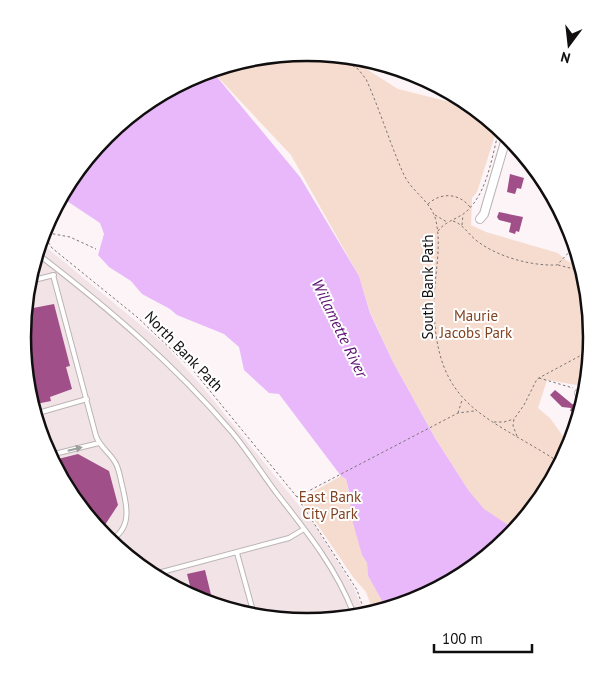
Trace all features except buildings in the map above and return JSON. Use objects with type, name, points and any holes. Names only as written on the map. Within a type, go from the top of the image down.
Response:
[{"type":"street","points":[[480,219],[484,214],[504,144]]},
{"type":"lane","points":[[43,258],[109,309],[173,369],[231,432],[326,559],[342,586],[352,609]]},
{"type":"lane","points":[[38,279],[53,275],[58,270]]},
{"type":"lane","points":[[53,275],[99,443],[115,462],[128,507],[126,522],[116,536]]},
{"type":"lane","points":[[42,411],[87,399]]},
{"type":"lane","points":[[57,453],[99,443]]},
{"type":"lane","points":[[163,572],[289,538],[304,529]]},
{"type":"lane","points":[[237,552],[252,607]]},
{"type":"path","name":"South Bank Path","points":[[355,66],[366,79],[404,175],[434,214],[438,232],[434,306],[438,350],[444,369],[462,399],[475,411],[554,459]]},
{"type":"path","points":[[453,222],[471,207],[484,183],[497,137]]},
{"type":"path","points":[[428,205],[434,199],[445,195],[460,199],[471,207]]},
{"type":"path","points":[[434,214],[448,222],[462,226],[478,242],[501,254],[540,264],[574,269]]},
{"type":"path","points":[[462,226],[464,214]]},
{"type":"path","points":[[438,232],[448,222]]},
{"type":"path","points":[[51,234],[70,237],[96,249]]},
{"type":"path","name":"North Bank Path","points":[[48,242],[52,248],[137,317],[192,369],[297,496],[357,590],[363,607]]},
{"type":"path","points":[[557,265],[569,252]]},
{"type":"path","points":[[518,437],[513,426],[514,419],[539,378],[582,355]]},
{"type":"path","points":[[539,378],[568,385],[577,391]]},
{"type":"path","points":[[458,413],[462,399]]},
{"type":"path","points":[[297,496],[458,413],[475,411]]},
{"type":"path","points":[[493,422],[504,422],[514,419]]},
{"type":"path","points":[[304,529],[314,520]]},
{"type":"shaded area","points":[[46,247],[165,345],[200,384],[314,524],[354,588],[362,607],[343,610],[307,613],[289,612],[236,603],[201,592],[169,576],[139,556],[100,519],[68,475],[52,443],[37,391],[32,355],[32,319],[37,283]]},
{"type":"green space","name":"Maurie Jacobs Park","points":[[307,61],[325,62],[365,68],[398,89],[452,102],[475,118],[495,135],[477,192],[472,198],[471,225],[486,232],[558,253],[572,263],[580,301],[583,337],[578,385],[547,380],[538,408],[550,418],[564,438],[546,475],[526,505],[508,525],[484,510],[469,491],[435,438],[393,362],[370,312],[359,276],[291,155],[217,76],[271,64]]},
{"type":"green space","name":"East Bank City Park","points":[[341,476],[346,479],[362,555],[367,563],[368,576],[383,602],[371,605],[366,592],[353,577],[300,499]]},
{"type":"water","name":"Willamette River","points":[[217,77],[300,177],[359,276],[370,313],[393,362],[435,438],[469,491],[484,509],[508,525],[475,556],[445,576],[413,592],[383,602],[368,576],[367,563],[362,555],[350,512],[351,500],[346,479],[341,476],[279,394],[269,393],[244,370],[239,347],[224,334],[177,315],[170,309],[142,294],[131,281],[109,267],[98,255],[104,234],[100,223],[67,201],[88,169],[112,142],[139,118],[169,98]]}]
